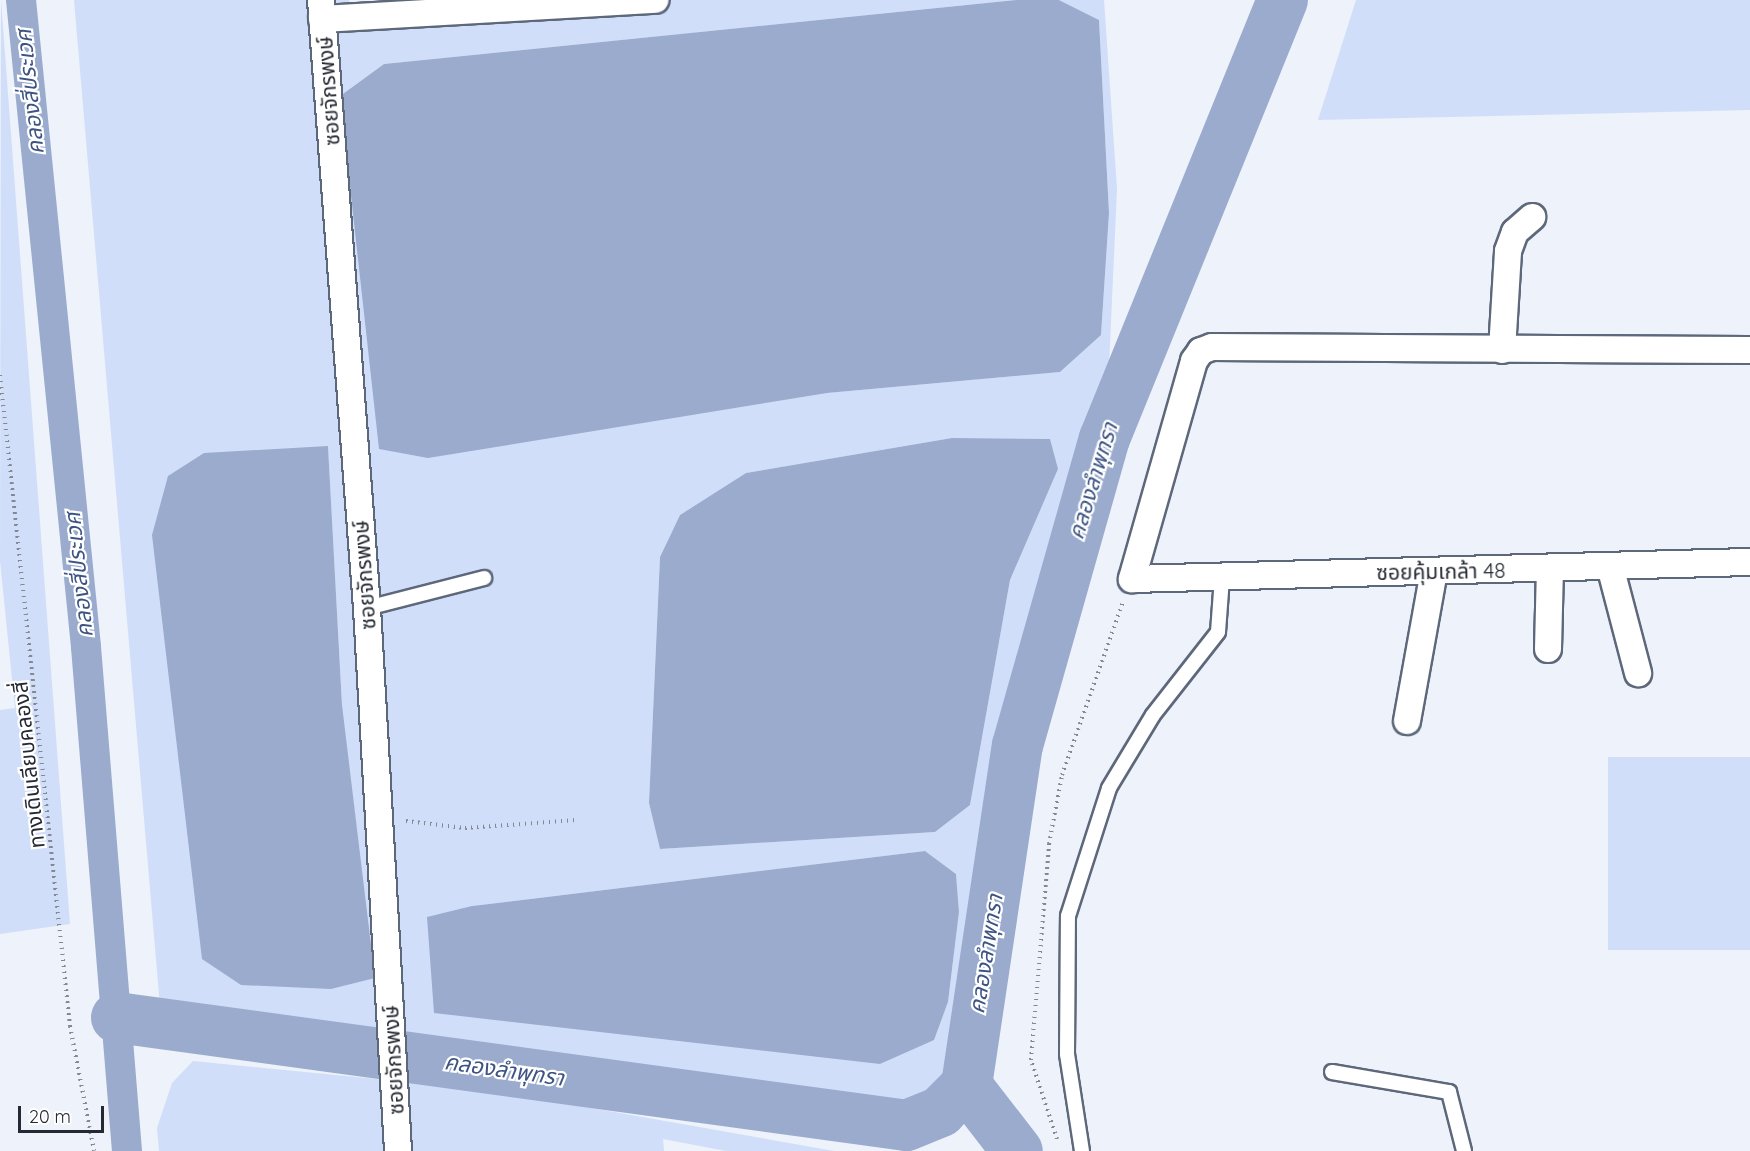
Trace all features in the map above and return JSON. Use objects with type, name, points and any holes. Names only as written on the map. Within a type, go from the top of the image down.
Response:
[{"type":"street","points":[[321,9],[655,0]]},
{"type":"street","name":"ซอยจักรพงษ์","points":[[321,9],[367,608],[398,1151]]},
{"type":"street","points":[[1532,217],[1515,232],[1508,251],[1502,350],[1750,350]]},
{"type":"street","name":"ซอยคุ้มเกล้า 48","points":[[1502,350],[1212,346],[1201,351],[1194,361],[1132,579],[1750,562]]},
{"type":"street","points":[[1610,566],[1638,673]]},
{"type":"street","points":[[1548,649],[1550,568]]},
{"type":"street","points":[[1407,721],[1434,571]]},
{"type":"lane","points":[[1082,1151],[1067,1054],[1068,916],[1109,788],[1154,715],[1218,632],[1222,577]]},
{"type":"lane","points":[[367,608],[484,578]]},
{"type":"lane","points":[[1332,1072],[1449,1092],[1464,1151]]},
{"type":"path","name":"ทางเดินเลียบคลองสี่","points":[[0,375],[70,1026],[94,1151]]},
{"type":"path","points":[[379,815],[465,828],[576,820]]},
{"type":"shaded area","points":[[1,0],[70,924],[0,934],[0,710],[15,708],[0,561]]},
{"type":"shaded area","points":[[74,0],[349,0],[353,19],[635,0],[1016,0],[384,64],[341,95],[827,393],[1060,372],[1101,335],[1109,213],[1099,20],[1059,0],[1104,0],[1117,189],[1109,366],[986,899],[954,1072],[940,1095],[918,1106],[371,1037],[160,1006]],"holes":[[[952,438],[1058,469],[1010,580],[970,805],[935,832],[660,849],[649,803],[660,557],[680,515],[746,473]],[[328,447],[342,705],[202,959]],[[925,851],[956,874],[959,912],[948,1002],[934,1039],[880,1064],[472,906]]]},
{"type":"shaded area","points":[[1016,0],[1059,0],[1099,20],[1109,213],[1101,335],[1060,372],[827,393],[428,458],[379,449],[340,96],[384,64]]},
{"type":"shaded area","points":[[1356,0],[1750,0],[1750,110],[1318,120]]},
{"type":"shaded area","points":[[952,438],[1050,439],[1058,469],[1010,580],[970,805],[935,832],[660,849],[649,803],[660,557],[680,515],[746,473]]},
{"type":"shaded area","points":[[328,446],[342,705],[375,978],[331,989],[241,985],[202,959],[152,535],[168,476],[204,453]]},
{"type":"shaded area","points":[[1608,757],[1750,757],[1750,950],[1608,950]]},
{"type":"shaded area","points":[[925,851],[956,874],[959,912],[948,1002],[934,1040],[880,1064],[434,1013],[427,917],[472,906]]},
{"type":"shaded area","points":[[193,1061],[489,1090],[834,1151],[726,1151],[663,1139],[664,1151],[159,1151],[157,1128],[172,1083]]},
{"type":"waterway","name":"คลองสี่ประเวศ","points":[[21,0],[86,647],[127,1151]]},
{"type":"waterway","name":"คลองลำพุทรา","points":[[116,1017],[906,1125],[940,1111],[966,1085],[1017,745],[1104,438],[1282,0]]},
{"type":"waterway","points":[[966,1085],[1017,1151]]}]
